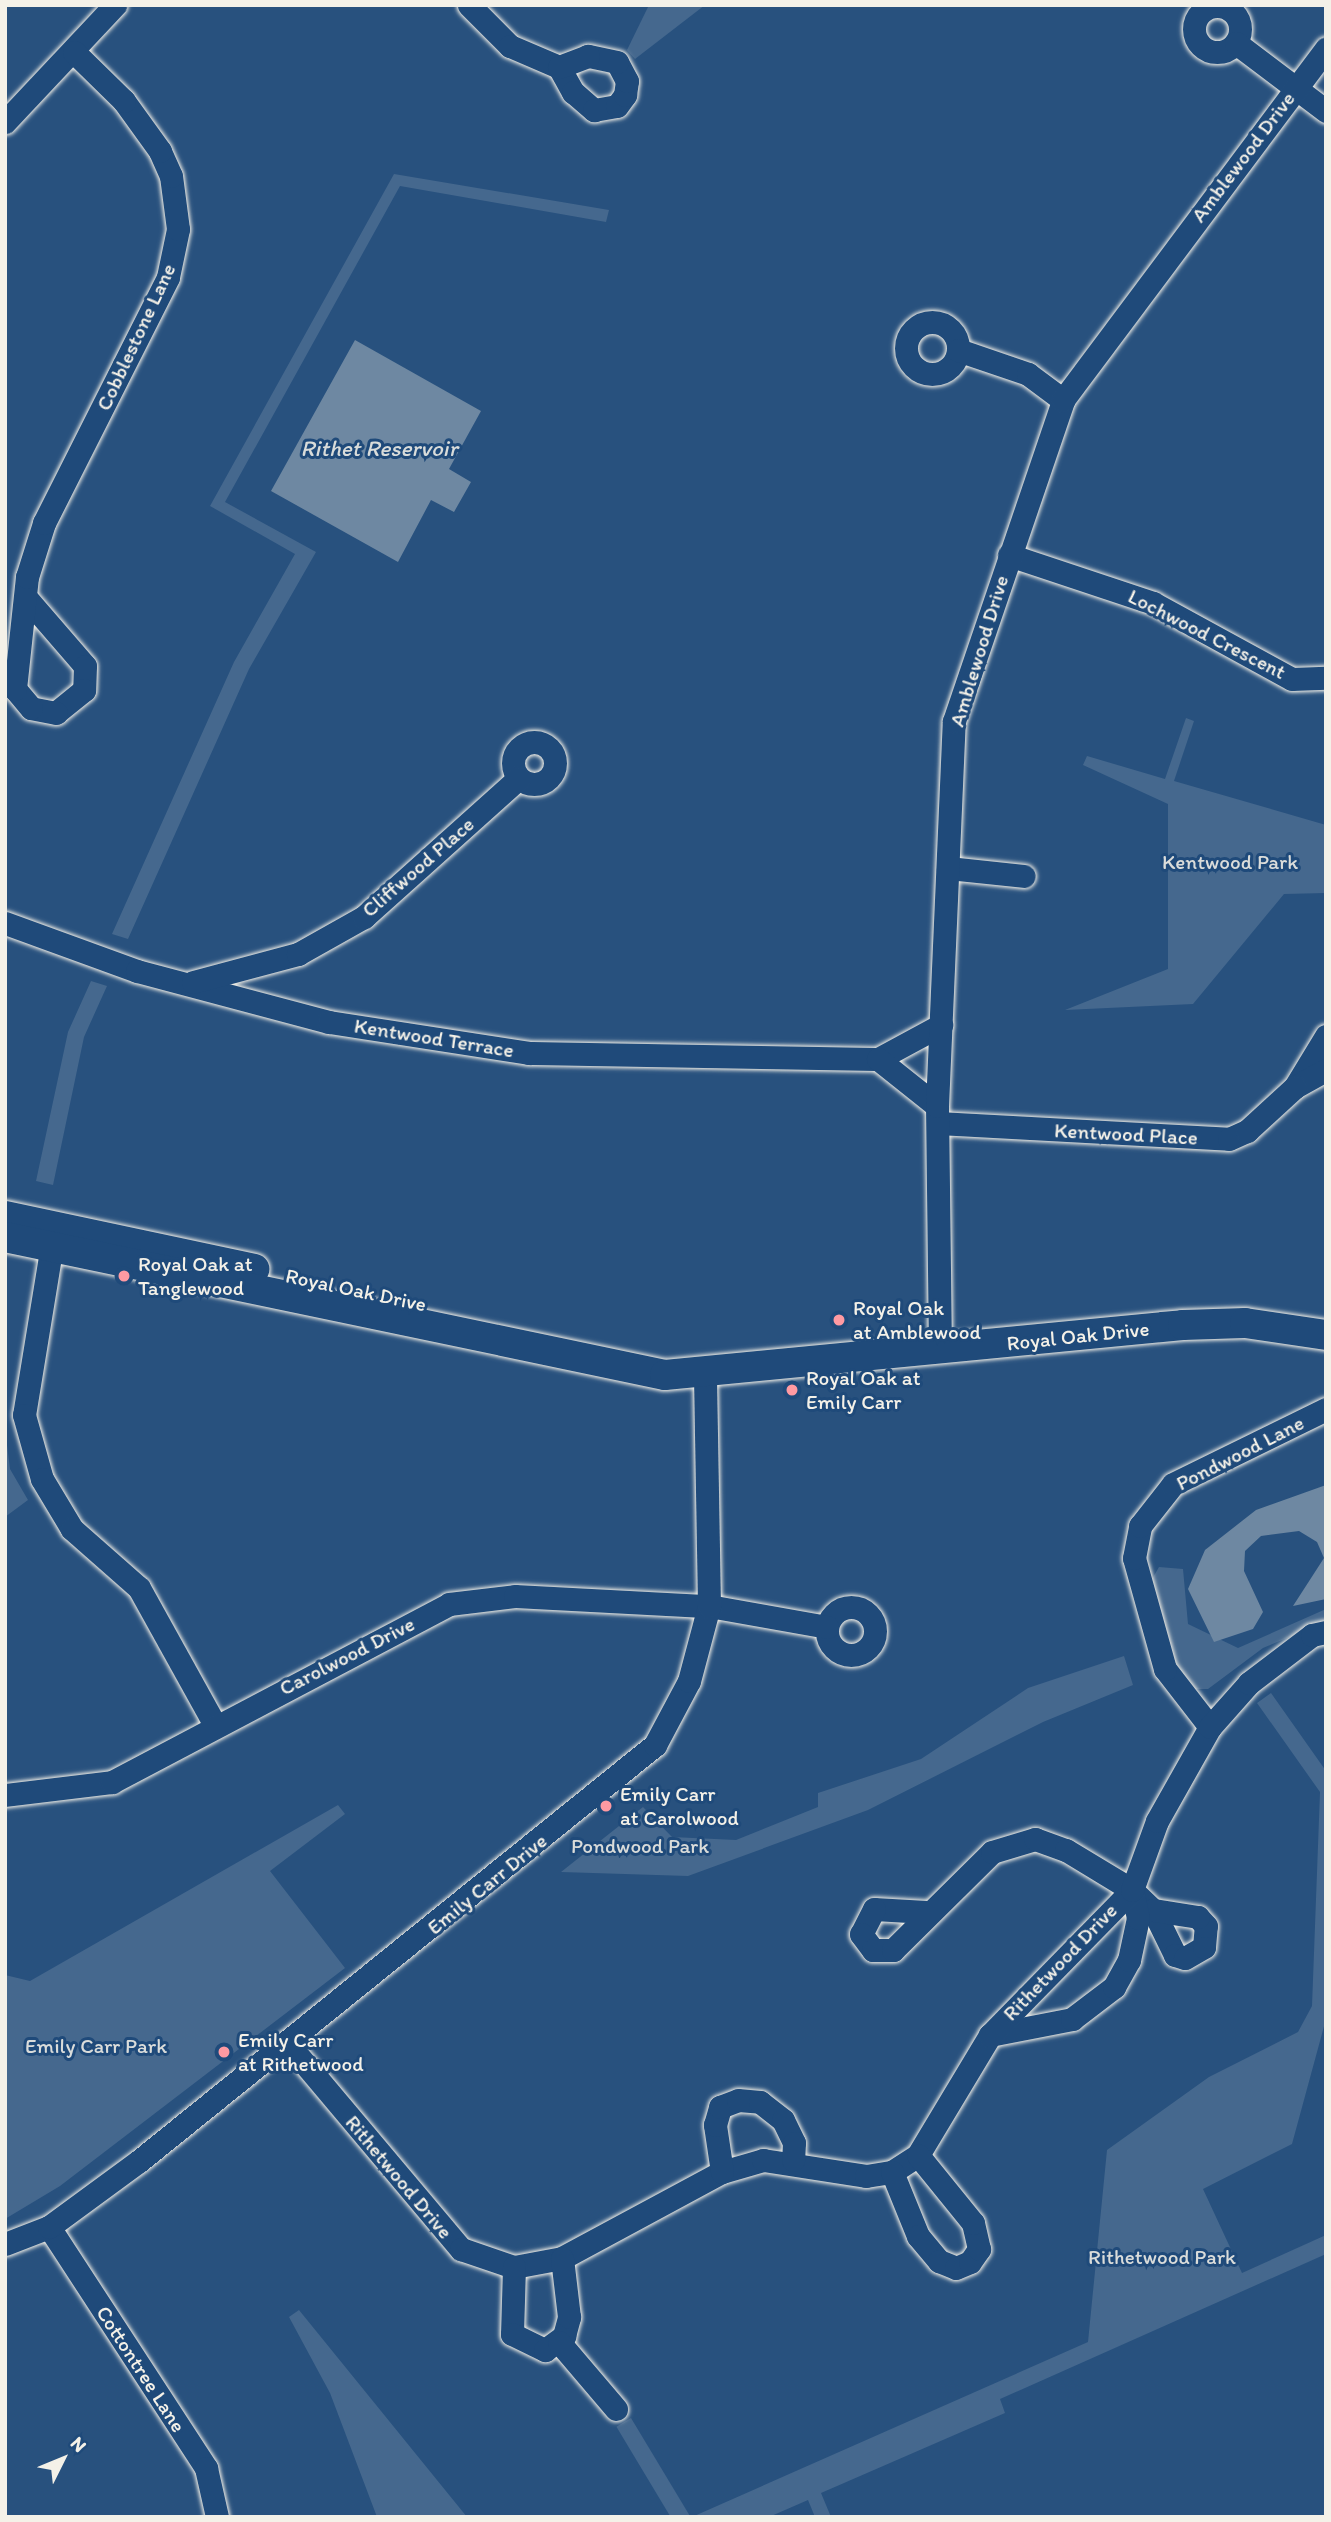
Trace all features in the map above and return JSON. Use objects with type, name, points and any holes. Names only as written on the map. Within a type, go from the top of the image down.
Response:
[{"type":"main road","name":"Royal Oak Drive","points":[[5,1216],[53,1237]]},
{"type":"main road","name":"Royal Oak Drive","points":[[5,1237],[53,1237],[654,1353],[705,1371],[1245,1322],[1326,1335]]},
{"type":"street","points":[[5,122],[74,52],[115,5]]},
{"type":"street","points":[[469,5],[510,46],[559,67]]},
{"type":"street","points":[[1236,43],[1326,111]]},
{"type":"street","name":"Amblewood Drive","points":[[940,1351],[938,1114],[954,721],[1063,400],[1326,48]]},
{"type":"street","name":"Cobblestone Lane","points":[[29,600],[85,666],[77,701],[55,713],[31,708],[15,689],[20,620],[29,600],[27,577],[44,523],[168,277],[178,229],[172,176],[153,140],[74,52]]},
{"type":"street","points":[[958,351],[1028,374],[1063,400]]},
{"type":"street","name":"Lochwood Crescent","points":[[1009,555],[1153,603],[1292,679],[1326,678]]},
{"type":"street","name":"Cliffwood Place","points":[[191,982],[298,954],[364,917],[519,778]]},
{"type":"street","points":[[948,868],[1024,876]]},
{"type":"street","name":"Kentwood Terrace","points":[[5,923],[137,971],[191,982],[329,1022],[529,1053],[878,1059],[941,1025]]},
{"type":"street","name":"Kentwood Place","points":[[1295,1087],[1326,1036]]},
{"type":"street","points":[[878,1059],[938,1114]]},
{"type":"street","name":"Kentwood Place","points":[[938,1114],[1229,1139],[1247,1131],[1295,1087],[1326,1070]]},
{"type":"street","points":[[53,1237],[24,1415],[42,1479],[72,1529],[139,1588],[215,1725]]},
{"type":"street","name":"Emily Carr Drive","points":[[5,2244],[48,2227],[289,2045],[655,1745],[689,1681],[709,1606],[705,1371]]},
{"type":"street","name":"Pondwood Lane","points":[[1210,1727],[1166,1669],[1134,1558],[1140,1526],[1173,1484],[1326,1409]]},
{"type":"street","name":"Carolwood Drive","points":[[5,1795],[112,1782],[215,1725],[449,1604],[515,1596],[709,1606],[827,1627]]},
{"type":"street","name":"Rithetwood Drive","points":[[289,2045],[461,2249],[514,2267],[562,2258],[722,2172],[764,2160],[793,2160],[866,2176],[892,2172],[918,2155],[990,2035],[1132,1890],[1162,1810],[1210,1727],[1249,1683],[1312,1634],[1326,1632]]},
{"type":"street","points":[[926,1912],[992,1852],[1035,1839],[1066,1850],[1132,1890],[1153,1910]]},
{"type":"street","name":"Rithetwood Drive","points":[[990,2035],[1072,2018],[1106,1994],[1129,1960],[1138,1917],[1132,1890]]},
{"type":"street","points":[[722,2172],[715,2125],[720,2107],[738,2100],[760,2102],[783,2120],[794,2143],[793,2160]]},
{"type":"street","points":[[892,2172],[925,2245],[948,2264],[970,2262],[979,2249],[974,2223],[918,2155]]},
{"type":"street","name":"Cottontree Lane","points":[[48,2227],[206,2468],[217,2517]]},
{"type":"street","points":[[559,2342],[569,2317],[562,2258]]},
{"type":"street","points":[[514,2267],[512,2334],[533,2348],[559,2342]]},
{"type":"street","points":[[559,2342],[616,2409]]},
{"type":"green space","points":[[649,5],[705,5],[635,59],[627,50]]},
{"type":"green space","points":[[394,174],[609,210],[606,222],[400,186],[225,502],[316,552],[249,669],[128,939],[112,934],[234,662],[295,554],[210,506]]},
{"type":"green space","name":"Kentwood Park","points":[[1186,718],[1194,721],[1174,781],[1326,825],[1326,893],[1284,894],[1193,1004],[1065,1010],[1168,969],[1168,804],[1083,765],[1087,756],[1165,779]]},
{"type":"green space","points":[[91,981],[107,986],[84,1037],[53,1185],[36,1181],[68,1032]]},
{"type":"green space","points":[[5,1429],[10,1469],[28,1500],[5,1517]]},
{"type":"green space","points":[[1159,1567],[1183,1569],[1188,1624],[1238,1648],[1326,1609],[1326,1622],[1263,1648],[1208,1689],[1192,1689],[1174,1659],[1151,1581]]},
{"type":"green space","name":"Pondwood Park","points":[[1124,1656],[1133,1685],[1043,1722],[868,1810],[688,1876],[561,1872],[643,1807],[672,1837],[736,1840],[818,1807],[818,1793],[921,1759],[1028,1688]]},
{"type":"green space","name":"Rithetwood Park","points":[[1271,1693],[1326,1771],[1326,2019],[1292,2144],[1203,2189],[1242,2273],[1326,2235],[1326,2254],[1000,2399],[1005,2413],[821,2493],[831,2517],[815,2517],[808,2500],[769,2517],[692,2517],[1088,2342],[1107,2150],[1209,2077],[1298,2032],[1312,2006],[1320,1792],[1257,1703]]},
{"type":"green space","name":"Emily Carr Park","points":[[338,1805],[345,1814],[270,1871],[345,1968],[60,2186],[5,2219],[5,1975],[30,1981]]},
{"type":"green space","points":[[299,2310],[467,2517],[377,2517],[330,2393],[289,2317]]},
{"type":"green space","points":[[631,2418],[690,2517],[671,2517],[616,2427]]},
{"type":"water","name":"Rithet Reservoir","points":[[355,340],[481,411],[449,469],[471,482],[454,512],[431,500],[398,562],[271,491]]},
{"type":"water","points":[[1326,1485],[1326,1599],[1293,1606],[1324,1558],[1317,1542],[1299,1531],[1261,1536],[1245,1551],[1244,1571],[1263,1612],[1253,1629],[1214,1642],[1188,1589],[1205,1550],[1256,1510]]},
{"type":"place","name":"Royal Oak at Tanglewood","points":[[124,1276]]},
{"type":"place","name":"Royal Oak at Amblewood","points":[[839,1320]]},
{"type":"place","name":"Royal Oak at Emily Carr","points":[[792,1390]]},
{"type":"place","name":"Emily Carr at Carolwood","points":[[606,1806]]},
{"type":"place","name":"Emily Carr at Rithetwood","points":[[224,2052]]}]
